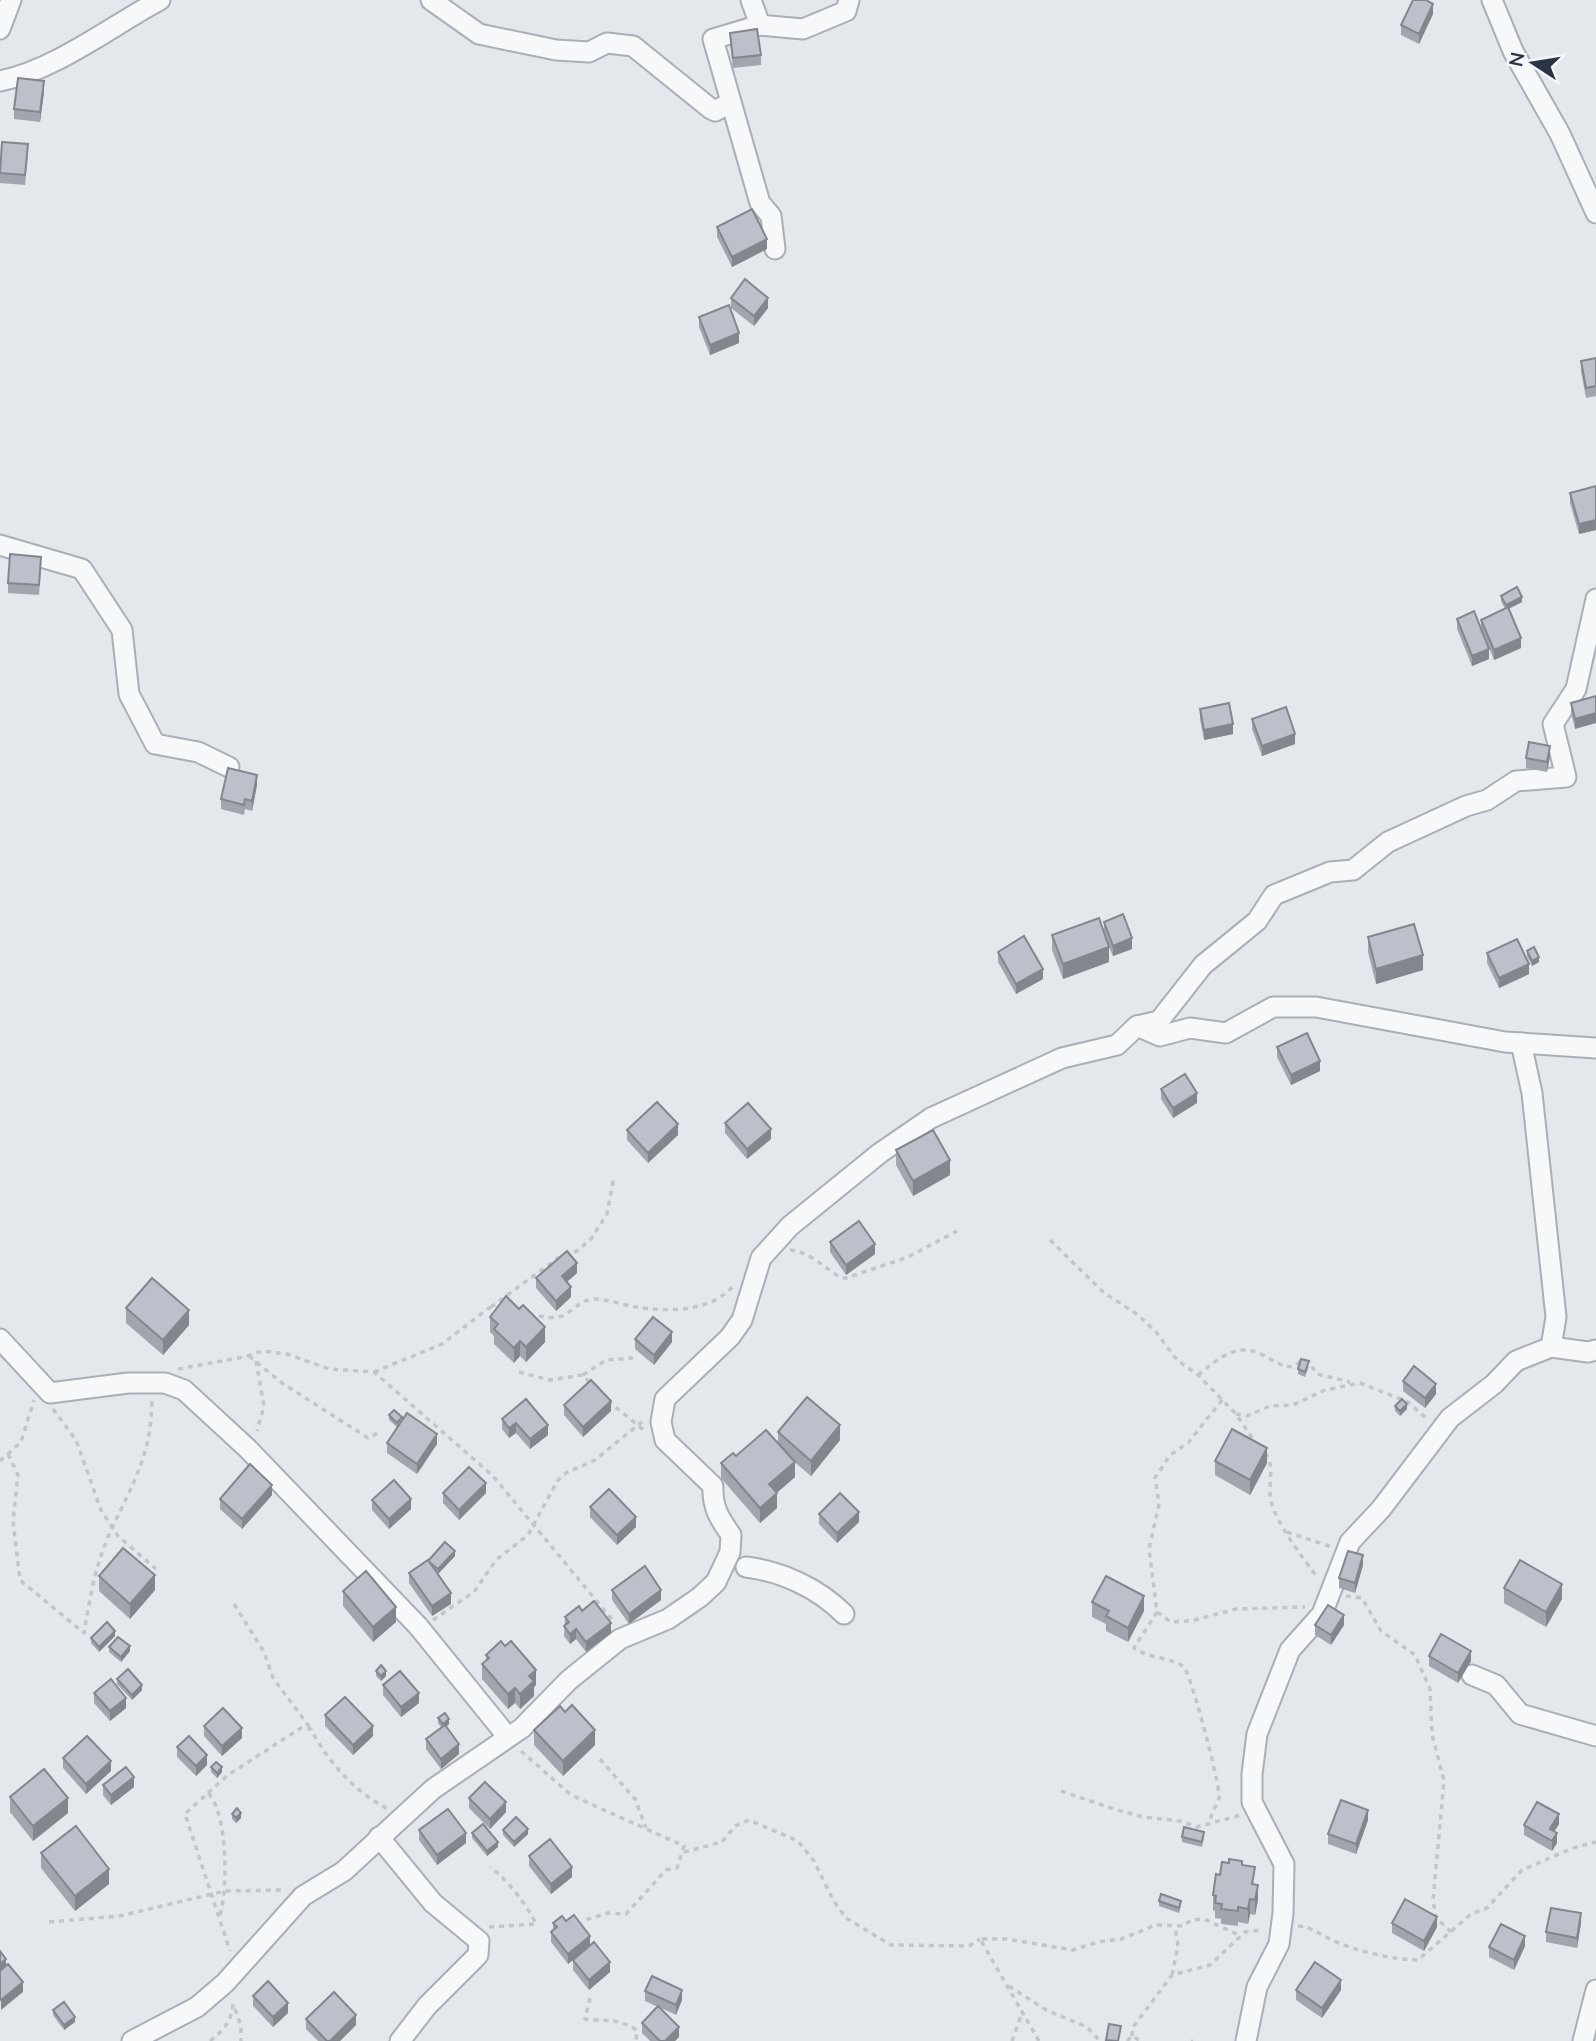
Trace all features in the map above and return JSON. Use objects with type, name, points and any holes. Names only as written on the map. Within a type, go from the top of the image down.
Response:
[{"type":"street","points":[[0,29],[11,0]]},
{"type":"street","points":[[0,84],[23,77],[52,63],[160,0]]},
{"type":"street","points":[[431,0],[480,34],[556,50],[589,51],[607,43],[633,46],[711,109],[715,111],[730,103]]},
{"type":"street","points":[[751,0],[760,25]]},
{"type":"street","points":[[775,249],[771,216],[760,203],[713,39],[760,25],[803,29],[846,11],[849,0]]},
{"type":"street","points":[[1492,0],[1513,51],[1560,134],[1596,213]]},
{"type":"street","points":[[0,545],[82,569],[122,630],[129,694],[155,744],[198,752],[229,767]]},
{"type":"street","points":[[746,1567],[746,1555],[741,1543],[731,1535],[718,1517],[713,1500],[713,1486],[697,1468],[674,1451],[664,1436],[661,1422],[665,1399],[730,1337],[742,1320],[761,1258],[790,1226],[880,1153],[930,1118],[1062,1058],[1117,1045],[1137,1026],[1159,1021],[1196,973],[1257,921],[1274,895],[1330,872],[1353,870],[1388,842],[1466,806],[1488,800],[1516,781],[1566,777],[1553,724],[1576,689],[1596,598]]},
{"type":"street","points":[[1137,1026],[1160,1036],[1190,1028],[1226,1032],[1273,1007],[1316,1007],[1470,1036],[1521,1043],[1596,1048]]},
{"type":"street","points":[[1521,1043],[1532,1093],[1554,1292],[1556,1317],[1552,1347]]},
{"type":"street","points":[[0,1339],[50,1392],[152,1383],[165,1383],[184,1390],[247,1448],[421,1631],[508,1736]]},
{"type":"street","points":[[1246,2041],[1256,1987],[1262,1973],[1273,1961],[1282,1928],[1284,1864],[1252,1802],[1252,1774],[1257,1734],[1290,1650],[1322,1614],[1350,1542],[1381,1508],[1443,1428],[1516,1361],[1552,1347],[1588,1352],[1596,1350]]},
{"type":"street","points":[[132,2041],[197,2007],[225,1983],[303,1896],[344,1871],[433,1789],[538,1715],[569,1680],[620,1639],[687,1608],[716,1582],[730,1552],[731,1535]]},
{"type":"street","points":[[719,1575],[736,1575],[746,1567],[769,1570],[811,1589],[831,1601],[844,1614]]},
{"type":"street","points":[[1472,1675],[1496,1685],[1520,1714],[1596,1736]]},
{"type":"street","points":[[379,1837],[433,1903],[479,1941],[478,1955],[428,2006],[400,2041]]},
{"type":"street","points":[[1583,2041],[1596,1990]]},
{"type":"path","points":[[8,1454],[18,1475],[13,1521],[20,1580],[84,1633],[93,1577],[112,1527],[127,1503],[152,1435],[152,1383],[164,1371],[249,1356],[262,1351],[287,1354],[329,1369],[374,1372],[442,1344],[558,1258],[577,1251],[591,1238],[607,1214],[614,1176]]},
{"type":"path","points":[[761,1258],[801,1251],[818,1259],[841,1278],[846,1278],[908,1257],[957,1231]]},
{"type":"path","points":[[1050,1240],[1103,1292],[1147,1323],[1177,1360],[1198,1375],[1236,1414],[1269,1459],[1271,1504],[1329,1598]]},
{"type":"path","points":[[519,1312],[550,1318],[564,1316],[586,1300],[596,1299],[639,1308],[677,1310],[713,1301],[727,1293],[735,1283]]},
{"type":"path","points":[[489,1308],[510,1310]]},
{"type":"path","points":[[1198,1375],[1237,1349],[1252,1349],[1280,1366],[1294,1367],[1301,1360],[1309,1362],[1317,1374],[1354,1383],[1408,1402],[1443,1428]]},
{"type":"path","points":[[249,1356],[282,1383],[368,1438],[380,1432]]},
{"type":"path","points":[[519,1372],[549,1380],[583,1375],[606,1360],[633,1358]]},
{"type":"path","points":[[247,1448],[260,1425],[264,1406],[256,1361]]},
{"type":"path","points":[[374,1372],[493,1476],[614,1621],[620,1639]]},
{"type":"path","points":[[583,1375],[593,1387]]},
{"type":"path","points":[[0,1461],[21,1442],[40,1382]]},
{"type":"path","points":[[40,1382],[49,1405],[76,1440],[101,1510],[112,1527],[156,1569]]},
{"type":"path","points":[[1236,1414],[1247,1416],[1270,1406],[1293,1405],[1325,1390],[1354,1383]]},
{"type":"path","points":[[602,1395],[636,1426],[654,1435],[664,1436]]},
{"type":"path","points":[[421,1631],[474,1592],[496,1560],[528,1535],[558,1480],[566,1473],[596,1460],[665,1399]]},
{"type":"path","points":[[1211,1821],[1210,1811],[1219,1799],[1217,1779],[1193,1699],[1193,1682],[1185,1668],[1170,1661],[1148,1658],[1134,1648],[1157,1612],[1149,1549],[1159,1504],[1155,1478],[1170,1455],[1188,1443],[1222,1400]]},
{"type":"path","points":[[1287,1532],[1324,1543],[1346,1554]]},
{"type":"path","points":[[1157,1612],[1171,1622],[1191,1621],[1236,1609],[1329,1598],[1362,1598],[1381,1631],[1415,1655],[1430,1689],[1432,1734],[1444,1781],[1433,1900],[1436,1918],[1451,1932]]},
{"type":"path","points":[[234,1604],[264,1652],[273,1678],[311,1729],[325,1754],[372,1801],[402,1815]]},
{"type":"path","points":[[208,1793],[214,1799],[220,1820],[225,1891],[220,1915],[185,1814],[208,1793],[248,1761],[301,1728],[311,1729]]},
{"type":"path","points":[[508,1736],[533,1763],[571,1795],[684,1846],[677,1868],[666,1870],[626,1914],[616,1916],[608,1913],[585,1920]]},
{"type":"path","points":[[600,1759],[635,1799],[646,1828]]},
{"type":"path","points":[[1061,1791],[1143,1817],[1180,1821],[1197,1827],[1211,1821],[1256,1812]]},
{"type":"path","points":[[684,1852],[722,1842],[735,1826],[749,1820],[799,1841],[814,1861],[846,1919],[891,1945],[969,1946],[980,1939],[1007,1939],[1073,1950],[1098,1942],[1121,1939],[1156,1925],[1175,1926],[1204,1919],[1241,1936]]},
{"type":"path","points":[[1172,1975],[1210,1965],[1245,1932],[1302,1926],[1319,1931],[1329,1939],[1400,1960],[1418,1960],[1471,1914],[1487,1908],[1522,1870],[1573,1848],[1596,1842]]},
{"type":"path","points":[[467,1929],[474,1926],[536,1924],[530,1912],[513,1893],[507,1879],[490,1867]]},
{"type":"path","points":[[49,1922],[120,1916],[225,1891],[280,1889],[303,1896]]},
{"type":"path","points":[[1127,2041],[1132,2036],[1133,2027],[1172,1975],[1178,1946],[1175,1926]]},
{"type":"path","points":[[980,1939],[1039,2041]]},
{"type":"path","points":[[1009,1986],[1046,2010],[1087,2027],[1100,2041]]},
{"type":"path","points":[[590,1998],[585,2019],[610,2018],[627,2025],[637,2030],[636,2041]]},
{"type":"path","points":[[233,2004],[241,2026],[241,2041]]},
{"type":"path","points":[[1012,2041],[1022,2012]]},
{"type":"path","points":[[1132,2036],[1141,2041]]},
{"type":"building","points":[[1413,0],[1426,0],[1433,4],[1419,34],[1401,25]]},
{"type":"building","points":[[757,29],[761,55],[733,58],[730,33]]},
{"type":"building","points":[[18,78],[44,81],[40,112],[14,109]]},
{"type":"building","points":[[2,142],[28,144],[25,175],[0,173]]},
{"type":"building","points":[[752,209],[767,239],[732,257],[717,227]]},
{"type":"building","points":[[745,279],[768,298],[754,316],[731,298]]},
{"type":"building","points":[[729,305],[739,333],[710,345],[699,317]]},
{"type":"building","points":[[1596,358],[1596,386],[1586,388],[1581,361]]},
{"type":"building","points":[[1596,486],[1596,520],[1579,524],[1570,493]]},
{"type":"building","points":[[10,554],[41,557],[39,585],[8,583]]},
{"type":"building","points":[[1517,587],[1522,597],[1506,605],[1501,596]]},
{"type":"building","points":[[1508,607],[1521,638],[1494,650],[1481,620]]},
{"type":"building","points":[[1474,611],[1489,649],[1472,656],[1457,619]]},
{"type":"building","points":[[1596,696],[1596,713],[1575,719],[1571,703]]},
{"type":"building","points":[[1229,703],[1233,724],[1204,730],[1200,709]]},
{"type":"building","points":[[1286,707],[1295,734],[1262,746],[1252,719]]},
{"type":"building","points":[[1529,742],[1550,746],[1547,762],[1526,758]]},
{"type":"building","points":[[228,768],[257,775],[252,801],[245,799],[244,805],[221,799]]},
{"type":"building","points":[[1123,914],[1132,938],[1113,946],[1104,922]]},
{"type":"building","points":[[1099,918],[1109,947],[1063,964],[1052,935]]},
{"type":"building","points":[[1414,924],[1423,955],[1376,969],[1368,937]]},
{"type":"building","points":[[1024,936],[1043,969],[1016,984],[998,952]]},
{"type":"building","points":[[1517,939],[1529,964],[1499,978],[1487,953]]},
{"type":"building","points":[[1534,947],[1539,957],[1532,961],[1527,951]]},
{"type":"building","points":[[1307,1033],[1320,1061],[1291,1075],[1277,1047]]},
{"type":"building","points":[[1185,1074],[1197,1093],[1173,1108],[1161,1089]]},
{"type":"building","points":[[657,1102],[678,1124],[648,1153],[627,1130]]},
{"type":"building","points":[[748,1103],[771,1129],[747,1149],[725,1123]]},
{"type":"building","points":[[933,1130],[950,1160],[913,1181],[896,1150]]},
{"type":"building","points":[[859,1221],[875,1244],[846,1265],[830,1242]]},
{"type":"building","points":[[567,1251],[577,1263],[562,1276],[571,1287],[556,1301],[536,1278]]},
{"type":"building","points":[[152,1278],[189,1310],[163,1340],[126,1308]]},
{"type":"building","points":[[506,1296],[519,1309],[523,1305],[545,1327],[526,1347],[520,1341],[514,1348],[494,1329],[498,1324],[490,1317]]},
{"type":"building","points":[[653,1317],[672,1332],[654,1355],[635,1339]]},
{"type":"building","points":[[1301,1359],[1309,1361],[1305,1372],[1298,1369]]},
{"type":"building","points":[[1414,1366],[1436,1384],[1425,1398],[1403,1381]]},
{"type":"building","points":[[591,1380],[611,1401],[583,1427],[564,1405]]},
{"type":"building","points":[[807,1397],[840,1425],[811,1461],[778,1432]]},
{"type":"building","points":[[526,1399],[548,1425],[530,1439],[516,1423],[509,1428],[502,1419]]},
{"type":"building","points":[[1402,1399],[1407,1404],[1400,1411],[1395,1406]]},
{"type":"building","points":[[394,1410],[402,1417],[397,1423],[389,1415]]},
{"type":"building","points":[[407,1413],[437,1434],[417,1464],[387,1443]]},
{"type":"building","points":[[1232,1429],[1267,1448],[1250,1480],[1215,1461]]},
{"type":"building","points":[[766,1430],[795,1462],[769,1484],[777,1493],[760,1508],[721,1463],[733,1453],[736,1456]]},
{"type":"building","points":[[250,1464],[272,1485],[242,1519],[220,1499]]},
{"type":"building","points":[[469,1467],[486,1483],[459,1510],[443,1493]]},
{"type":"building","points":[[394,1480],[411,1499],[389,1519],[372,1500]]},
{"type":"building","points":[[609,1489],[636,1517],[617,1535],[590,1507]]},
{"type":"building","points":[[840,1493],[859,1512],[837,1533],[819,1514]]},
{"type":"building","points":[[445,1542],[455,1551],[438,1569],[428,1561]]},
{"type":"building","points":[[123,1548],[155,1575],[130,1604],[99,1576]]},
{"type":"building","points":[[1348,1551],[1363,1555],[1355,1583],[1339,1578]]},
{"type":"building","points":[[428,1560],[451,1593],[432,1606],[409,1573]]},
{"type":"building","points":[[1520,1560],[1562,1584],[1546,1612],[1504,1588]]},
{"type":"building","points":[[645,1566],[661,1590],[629,1614],[612,1590]]},
{"type":"building","points":[[366,1571],[396,1607],[373,1627],[343,1591]]},
{"type":"building","points":[[1106,1576],[1144,1596],[1128,1628],[1106,1616],[1109,1611],[1092,1602]]},
{"type":"building","points":[[594,1601],[611,1623],[586,1642],[576,1629],[570,1634],[564,1626],[569,1622],[565,1617],[579,1606],[582,1611]]},
{"type":"building","points":[[1328,1605],[1344,1615],[1331,1635],[1315,1625]]},
{"type":"building","points":[[107,1622],[115,1631],[99,1647],[91,1638]]},
{"type":"building","points":[[1441,1634],[1471,1651],[1458,1673],[1429,1656]]},
{"type":"building","points":[[118,1637],[130,1646],[121,1657],[109,1647]]},
{"type":"building","points":[[501,1641],[505,1646],[511,1641],[536,1670],[529,1676],[534,1681],[520,1694],[515,1688],[508,1694],[482,1664],[489,1658],[486,1655]]},
{"type":"building","points":[[381,1665],[386,1671],[381,1676],[376,1671]]},
{"type":"building","points":[[128,1669],[142,1685],[132,1695],[117,1679]]},
{"type":"building","points":[[400,1671],[419,1693],[401,1707],[383,1685]]},
{"type":"building","points":[[111,1679],[126,1698],[110,1711],[94,1693]]},
{"type":"building","points":[[345,1697],[373,1726],[353,1745],[325,1715]]},
{"type":"building","points":[[572,1705],[595,1730],[563,1761],[534,1730],[560,1706],[565,1712]]},
{"type":"building","points":[[223,1708],[242,1728],[222,1746],[204,1726]]},
{"type":"building","points":[[445,1713],[449,1719],[443,1724],[438,1718]]},
{"type":"building","points":[[445,1725],[459,1744],[441,1759],[426,1739]]},
{"type":"building","points":[[87,1736],[111,1761],[86,1784],[63,1758]]},
{"type":"building","points":[[189,1736],[207,1755],[196,1766],[177,1747]]},
{"type":"building","points":[[216,1762],[222,1767],[217,1773],[211,1767]]},
{"type":"building","points":[[126,1767],[134,1777],[111,1795],[103,1785]]},
{"type":"building","points":[[44,1769],[68,1798],[33,1826],[10,1797]]},
{"type":"building","points":[[485,1782],[506,1802],[490,1819],[469,1798]]},
{"type":"building","points":[[1341,1800],[1368,1810],[1356,1844],[1328,1834]]},
{"type":"building","points":[[1537,1802],[1559,1814],[1550,1829],[1557,1833],[1552,1841],[1524,1825]]},
{"type":"building","points":[[237,1808],[241,1813],[236,1818],[232,1814]]},
{"type":"building","points":[[448,1809],[466,1833],[437,1855],[419,1830]]},
{"type":"building","points":[[516,1817],[528,1829],[514,1842],[503,1830]]},
{"type":"building","points":[[483,1824],[498,1842],[487,1851],[472,1833]]},
{"type":"building","points":[[76,1826],[109,1869],[75,1896],[41,1853]]},
{"type":"building","points":[[1184,1827],[1204,1832],[1202,1842],[1182,1837]]},
{"type":"building","points":[[550,1839],[572,1867],[551,1884],[529,1856]]},
{"type":"building","points":[[1229,1859],[1255,1867],[1252,1884],[1258,1885],[1255,1900],[1250,1899],[1248,1909],[1221,1909],[1222,1904],[1215,1903],[1216,1896],[1213,1895],[1216,1874],[1220,1875],[1222,1862],[1229,1863]]},
{"type":"building","points":[[1161,1894],[1181,1901],[1179,1908],[1159,1901]]},
{"type":"building","points":[[1405,1899],[1437,1917],[1424,1941],[1392,1923]]},
{"type":"building","points":[[1551,1908],[1581,1913],[1577,1938],[1546,1932]]},
{"type":"building","points":[[574,1915],[590,1936],[568,1954],[551,1932],[557,1927],[553,1923],[562,1916],[566,1921]]},
{"type":"building","points":[[1501,1924],[1525,1936],[1514,1960],[1489,1947]]},
{"type":"building","points":[[594,1942],[610,1962],[589,1980],[573,1960]]},
{"type":"building","points":[[0,1951],[6,1959],[0,1964]]},
{"type":"building","points":[[1315,1962],[1341,1980],[1322,2008],[1296,1990]]},
{"type":"building","points":[[8,1964],[23,1982],[1,2000],[0,1971]]},
{"type":"building","points":[[652,1976],[682,1990],[676,2005],[645,1991]]},
{"type":"building","points":[[268,1981],[288,2003],[273,2017],[253,1996]]},
{"type":"building","points":[[334,1992],[356,2015],[327,2041],[306,2019]]},
{"type":"building","points":[[64,2002],[75,2017],[64,2025],[53,2010]]},
{"type":"building","points":[[658,2006],[679,2027],[665,2041],[660,2041],[642,2023]]},
{"type":"building","points":[[1109,2024],[1121,2026],[1118,2041],[1106,2040]]}]
